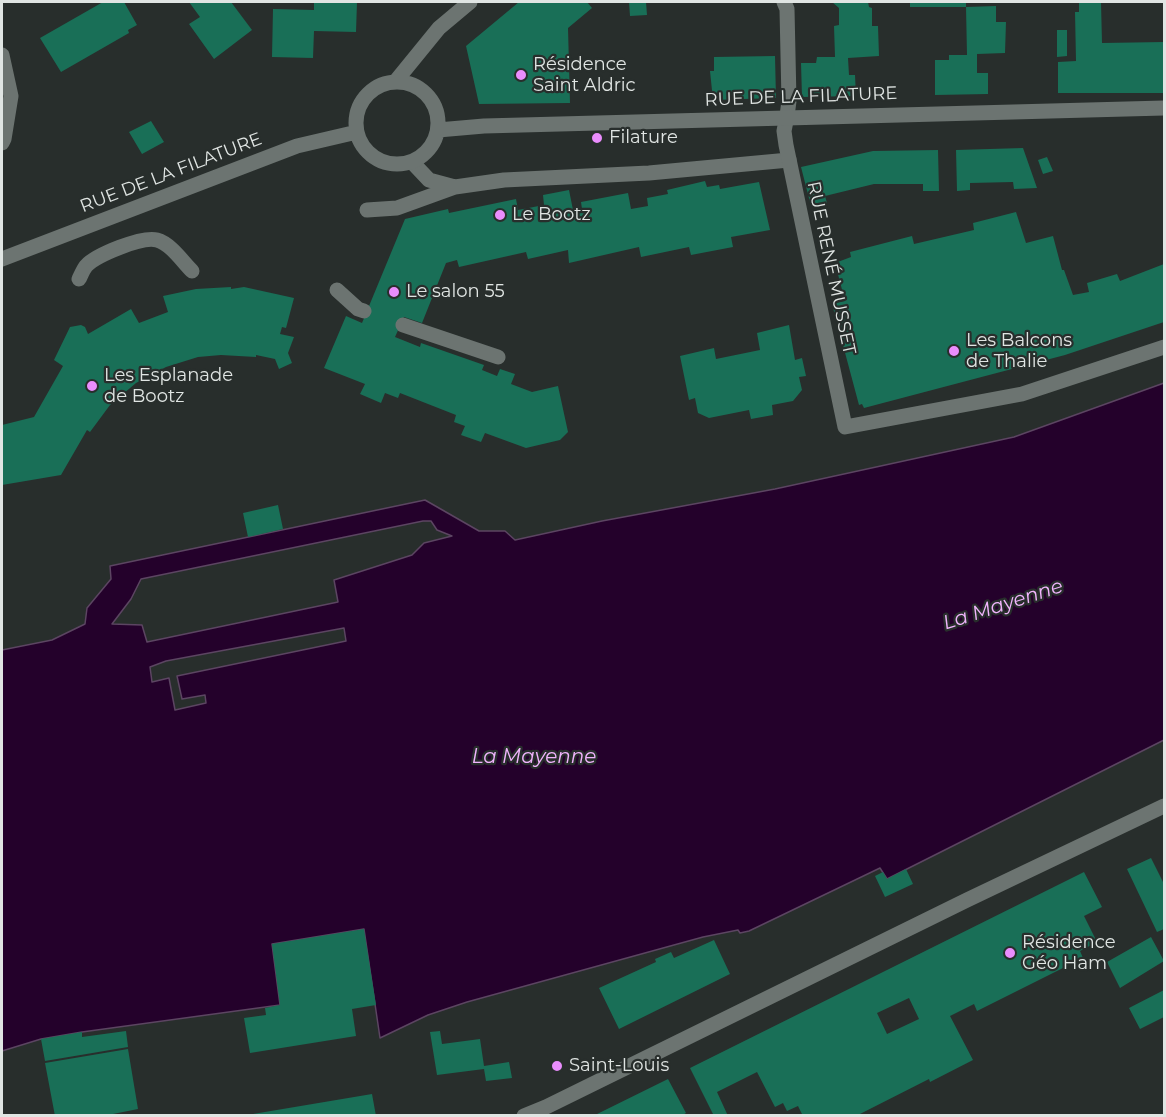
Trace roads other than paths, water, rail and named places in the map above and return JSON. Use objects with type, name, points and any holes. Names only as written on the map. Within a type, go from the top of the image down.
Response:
[{"type":"street","points":[[395,82],[439,28],[470,2]]},
{"type":"street","name":"RUE RENÉ MUSSET","points":[[784,2],[787,9],[789,101],[784,131],[845,427],[1022,394],[1164,347]]},
{"type":"street","points":[[2,55],[12,96],[2,143]]},
{"type":"street","points":[[395,82],[407,83],[428,96],[435,106],[438,130],[434,143],[425,154],[412,162],[399,165],[384,163],[362,146],[357,132],[356,118],[360,104],[369,93],[381,85],[395,82]]},
{"type":"street","name":"RUE DE LA FILATURE","points":[[438,130],[484,126],[787,116],[1164,108]]},
{"type":"street","name":"RUE DE LA FILATURE","points":[[2,259],[297,146],[357,132]]},
{"type":"street","points":[[367,210],[397,208],[455,187],[504,180],[649,173],[789,160]]},
{"type":"street","points":[[412,162],[429,180],[455,187]]},
{"type":"street","points":[[79,279],[87,265],[106,253],[134,243],[155,239],[172,249],[192,271]]},
{"type":"street","points":[[337,290],[358,309],[364,311]]},
{"type":"street","points":[[403,325],[498,357]]},
{"type":"street","points":[[524,1116],[1164,806]]},
{"type":"water","name":"La Mayenne","points":[[1164,383],[1164,740],[887,879],[880,868],[749,931],[740,933],[738,930],[703,937],[467,1002],[428,1015],[380,1038],[364,929],[272,944],[280,1005],[82,1032],[41,1039],[2,1051],[2,650],[52,640],[85,624],[87,608],[111,579],[110,566],[425,500],[479,531],[505,531],[515,540],[602,521],[775,489],[1014,437]],"holes":[[[431,521],[437,530],[452,536],[424,543],[412,555],[334,580],[338,602],[147,642],[142,625],[112,624],[131,599],[141,579]],[[344,628],[346,641],[177,676],[182,699],[205,695],[206,703],[175,710],[169,678],[152,682],[150,667],[166,661]]]},
{"type":"place","name":"Résidence Saint Aldric","points":[[521,75]]},
{"type":"place","name":"Filature","points":[[597,138]]},
{"type":"place","name":"Le Bootz","points":[[500,215]]},
{"type":"place","name":"Le salon 55","points":[[394,292]]},
{"type":"place","name":"Les Balcons de Thalie","points":[[954,351]]},
{"type":"place","name":"Les Esplanade de Bootz","points":[[92,386]]},
{"type":"place","name":"Résidence Géo Ham","points":[[1010,953]]},
{"type":"place","name":"Saint-Louis","points":[[557,1066]]}]
